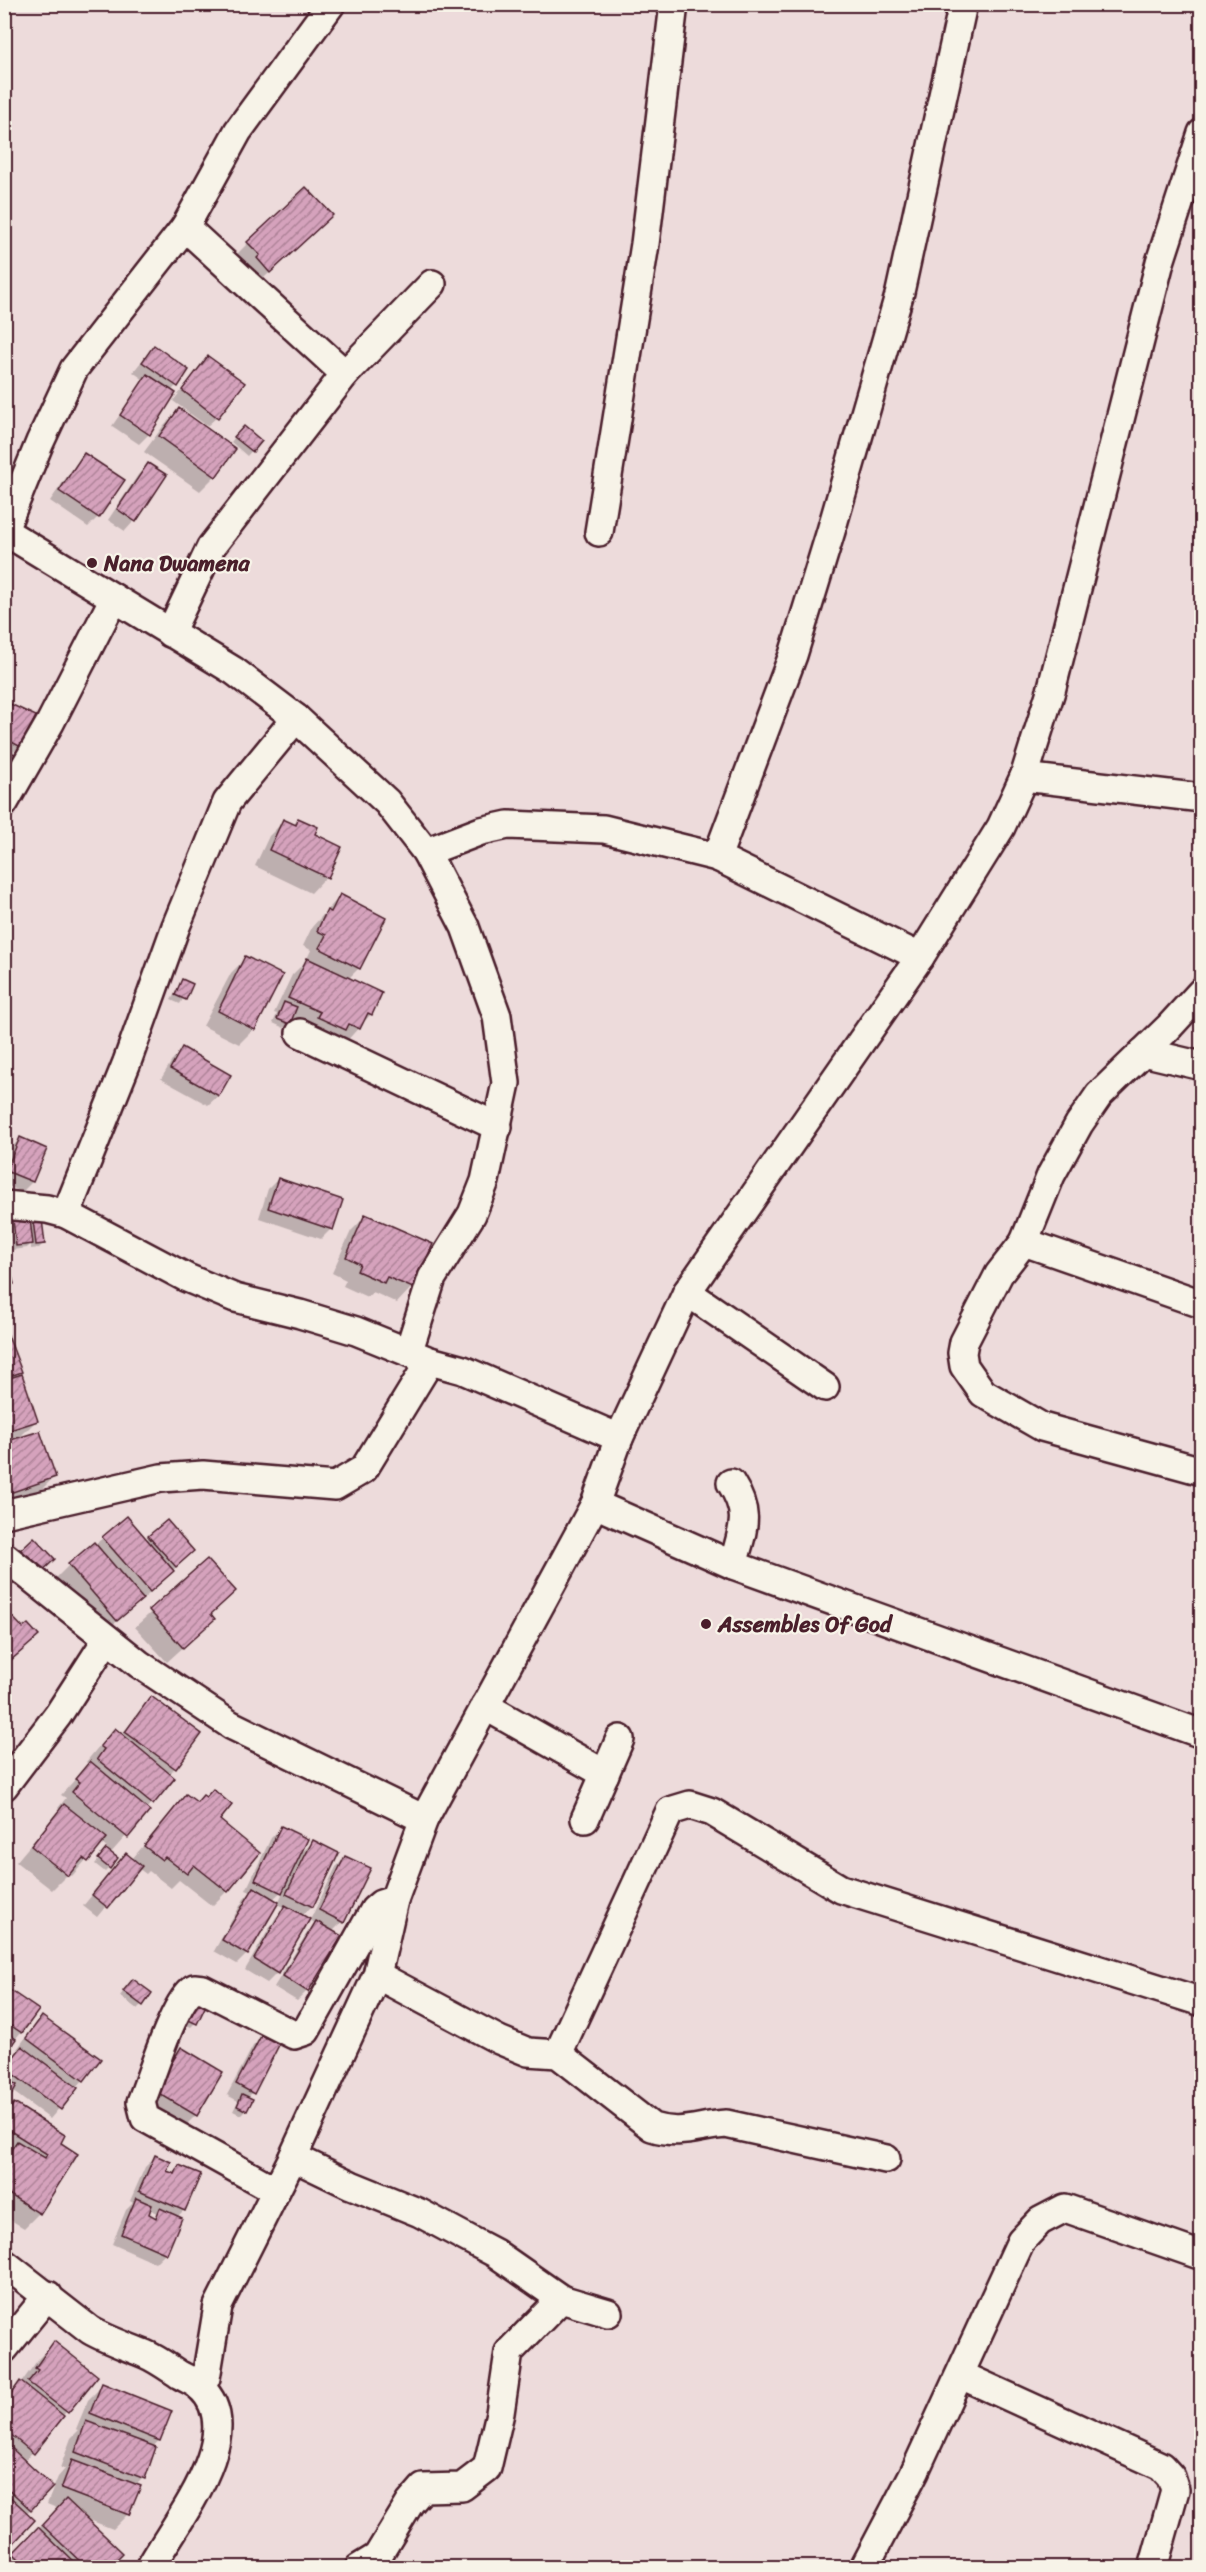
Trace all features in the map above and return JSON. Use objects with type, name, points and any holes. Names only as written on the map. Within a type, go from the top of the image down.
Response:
[{"type":"street","points":[[4,1514],[161,1479],[192,1476],[288,1480],[335,1486],[364,1469],[419,1355],[432,1278],[472,1214],[485,1180],[498,1128],[506,1083],[496,1016],[465,927],[426,852],[387,802],[296,718],[234,671],[4,531],[40,442],[74,369],[185,227],[238,131],[331,4]]},
{"type":"street","points":[[599,532],[645,244],[674,4]]},
{"type":"street","points":[[717,857],[793,655],[900,292],[963,4]]},
{"type":"street","points":[[200,2387],[208,2370],[218,2306],[293,2157],[377,1975],[394,1900],[424,1819],[595,1504],[619,1438],[687,1292],[920,957],[1001,827],[1024,777],[1051,691],[1160,262],[1202,133]]},
{"type":"street","points":[[185,227],[345,374]]},
{"type":"street","points":[[170,633],[211,547],[345,374],[432,284]]},
{"type":"street","points":[[4,803],[50,723],[114,598]]},
{"type":"street","points":[[66,1214],[127,1062],[176,926],[227,802],[296,718]]},
{"type":"street","points":[[1024,777],[1202,798]]},
{"type":"street","points":[[426,852],[481,831],[508,825],[604,830],[717,857],[920,957]]},
{"type":"street","points":[[1202,991],[1099,1095],[1078,1124],[1051,1175],[1024,1242],[999,1274],[964,1342],[964,1366],[983,1393],[1042,1427],[1202,1471]]},
{"type":"street","points":[[300,1033],[498,1128]]},
{"type":"street","points":[[1143,1052],[1202,1066]]},
{"type":"street","points":[[4,1205],[47,1209],[66,1214],[188,1278],[235,1298],[300,1314],[463,1370],[619,1438]]},
{"type":"street","points":[[1024,1242],[1202,1304]]},
{"type":"street","points":[[687,1292],[825,1387]]},
{"type":"street","points":[[731,1483],[742,1501],[745,1512],[733,1565]]},
{"type":"street","points":[[595,1504],[733,1565],[1202,1734]]},
{"type":"street","points":[[4,1556],[139,1664],[231,1725],[424,1819]]},
{"type":"street","points":[[4,1786],[58,1715],[107,1639]]},
{"type":"street","points":[[484,1706],[605,1774]]},
{"type":"street","points":[[585,1819],[620,1739]]},
{"type":"street","points":[[558,2054],[670,1811],[690,1804],[712,1812],[841,1889],[1202,2002]]},
{"type":"street","points":[[275,2190],[145,2118],[141,2102],[178,2009],[185,1994],[194,1988],[203,1989],[294,2035],[306,2031],[374,1910],[381,1904],[394,1900]]},
{"type":"street","points":[[377,1975],[528,2052],[558,2054],[652,2127],[669,2132],[688,2132],[726,2124],[886,2159]]},
{"type":"street","points":[[293,2157],[351,2185],[420,2213],[495,2253],[561,2299],[608,2313]]},
{"type":"street","points":[[864,2568],[915,2471],[1022,2241],[1040,2221],[1065,2208],[1202,2256]]},
{"type":"street","points":[[4,2263],[90,2330],[147,2355],[200,2387],[213,2404],[216,2443],[207,2471],[150,2568]]},
{"type":"street","points":[[4,2349],[48,2295]]},
{"type":"street","points":[[377,2564],[410,2503],[423,2488],[462,2487],[488,2468],[500,2413],[508,2352],[561,2299]]},
{"type":"street","points":[[961,2375],[1161,2466],[1171,2477],[1175,2490],[1153,2568]]},
{"type":"building","points":[[306,187],[333,215],[270,273],[257,258],[260,255],[247,242]]},
{"type":"building","points":[[154,345],[189,370],[178,387],[142,362]]},
{"type":"building","points":[[208,356],[245,383],[218,418],[182,390]]},
{"type":"building","points":[[147,374],[176,393],[150,435],[120,415]]},
{"type":"building","points":[[179,408],[236,449],[216,477],[159,436]]},
{"type":"building","points":[[244,426],[262,441],[253,452],[234,437]]},
{"type":"building","points":[[84,453],[125,480],[99,518],[59,491]]},
{"type":"building","points":[[148,463],[167,475],[136,522],[117,509]]},
{"type":"building","points":[[4,701],[36,716],[21,747],[4,738]]},
{"type":"building","points":[[4,749],[17,755],[4,780]]},
{"type":"building","points":[[298,818],[318,827],[315,834],[342,847],[328,878],[269,850],[283,819],[296,825]]},
{"type":"building","points":[[340,894],[386,918],[360,969],[319,948],[326,935],[317,931],[327,910],[331,912]]},
{"type":"building","points":[[245,956],[283,975],[255,1030],[218,1011]]},
{"type":"building","points":[[307,958],[382,993],[372,1015],[368,1013],[360,1029],[349,1024],[346,1030],[317,1017],[320,1012],[288,998]]},
{"type":"building","points":[[182,979],[193,984],[186,1000],[175,995]]},
{"type":"building","points":[[284,1002],[297,1007],[290,1024],[277,1019]]},
{"type":"building","points":[[182,1047],[231,1075],[219,1096],[170,1069]]},
{"type":"building","points":[[20,1137],[47,1149],[33,1182],[6,1171]]},
{"type":"building","points":[[278,1178],[343,1200],[333,1230],[268,1208]]},
{"type":"building","points":[[365,1214],[433,1244],[413,1288],[387,1277],[384,1283],[357,1271],[360,1264],[346,1257]]},
{"type":"building","points":[[30,1219],[33,1244],[16,1246],[13,1220]]},
{"type":"building","points":[[42,1219],[45,1244],[36,1245],[33,1220]]},
{"type":"building","points":[[4,1245],[14,1284],[4,1286]]},
{"type":"building","points":[[4,1325],[22,1372],[4,1378]]},
{"type":"building","points":[[22,1374],[38,1421],[4,1432],[4,1380]]},
{"type":"building","points":[[40,1431],[56,1477],[4,1495],[4,1442]]},
{"type":"building","points":[[127,1516],[174,1571],[150,1592],[102,1537]]},
{"type":"building","points":[[167,1520],[194,1551],[176,1567],[148,1536]]},
{"type":"building","points":[[34,1537],[55,1559],[37,1576],[16,1554]]},
{"type":"building","points":[[94,1542],[143,1599],[117,1621],[68,1564]]},
{"type":"building","points":[[207,1559],[236,1591],[211,1614],[215,1619],[183,1648],[149,1610]]},
{"type":"building","points":[[4,1608],[23,1628],[28,1624],[39,1636],[4,1666]]},
{"type":"building","points":[[151,1696],[202,1734],[176,1769],[125,1732]]},
{"type":"building","points":[[115,1728],[175,1778],[153,1805],[97,1759],[104,1749],[100,1746]]},
{"type":"building","points":[[90,1761],[150,1811],[128,1838],[72,1792],[80,1782],[75,1779]]},
{"type":"building","points":[[213,1789],[232,1805],[220,1820],[260,1853],[228,1892],[194,1865],[187,1874],[165,1857],[162,1860],[144,1846],[186,1794],[197,1802]]},
{"type":"building","points":[[64,1804],[107,1838],[88,1862],[83,1858],[68,1876],[31,1846]]},
{"type":"building","points":[[281,1826],[308,1839],[282,1893],[255,1880]]},
{"type":"building","points":[[313,1840],[339,1853],[313,1907],[286,1894]]},
{"type":"building","points":[[106,1849],[118,1858],[110,1869],[98,1859]]},
{"type":"building","points":[[126,1853],[142,1866],[108,1908],[92,1895]]},
{"type":"building","points":[[345,1856],[371,1868],[344,1923],[319,1910]]},
{"type":"building","points":[[254,1887],[279,1902],[248,1955],[222,1940]]},
{"type":"building","points":[[285,1905],[310,1919],[278,1974],[254,1959]]},
{"type":"building","points":[[316,1921],[342,1936],[308,1992],[283,1976]]},
{"type":"building","points":[[133,1979],[152,1993],[143,2006],[123,1991]]},
{"type":"building","points":[[4,1986],[39,2010],[22,2033],[4,2021]]},
{"type":"building","points":[[193,1999],[206,2005],[197,2024],[184,2018]]},
{"type":"building","points":[[42,2016],[101,2059],[84,2081],[26,2038]]},
{"type":"building","points":[[4,2031],[16,2039],[4,2056]]},
{"type":"building","points":[[262,2034],[280,2043],[254,2094],[236,2084]]},
{"type":"building","points":[[22,2046],[78,2088],[61,2110],[5,2068]]},
{"type":"building","points":[[181,2047],[223,2072],[197,2116],[155,2091]]},
{"type":"building","points":[[4,2078],[17,2085],[4,2108]]},
{"type":"building","points":[[242,2094],[253,2099],[247,2111],[237,2106]]},
{"type":"building","points":[[14,2103],[65,2135],[61,2143],[78,2154],[40,2214],[4,2191],[4,2160],[17,2141],[45,2158],[47,2154],[4,2127],[4,2117]]},
{"type":"building","points":[[155,2155],[171,2162],[167,2171],[175,2174],[179,2165],[201,2174],[185,2211],[139,2191]]},
{"type":"building","points":[[136,2198],[152,2205],[149,2214],[156,2218],[160,2208],[182,2218],[167,2254],[121,2234]]},
{"type":"building","points":[[54,2341],[98,2376],[68,2413],[28,2382],[38,2370],[35,2368]]},
{"type":"building","points":[[20,2381],[64,2416],[34,2454],[4,2429],[4,2404]]},
{"type":"building","points":[[102,2383],[172,2411],[160,2441],[90,2413]]},
{"type":"building","points":[[86,2421],[156,2447],[145,2479],[75,2452]]},
{"type":"building","points":[[4,2441],[53,2487],[31,2510],[4,2485]]},
{"type":"building","points":[[72,2460],[141,2486],[129,2515],[61,2489]]},
{"type":"building","points":[[4,2491],[35,2520],[11,2546],[4,2540]]},
{"type":"building","points":[[66,2499],[123,2553],[108,2568],[87,2568],[42,2525]]},
{"type":"building","points":[[38,2527],[80,2568],[28,2568],[13,2553]]},
{"type":"place","name":"Nana Dwamena","points":[[92,563]]},
{"type":"place","name":"Assembles Of God","points":[[706,1624]]}]
